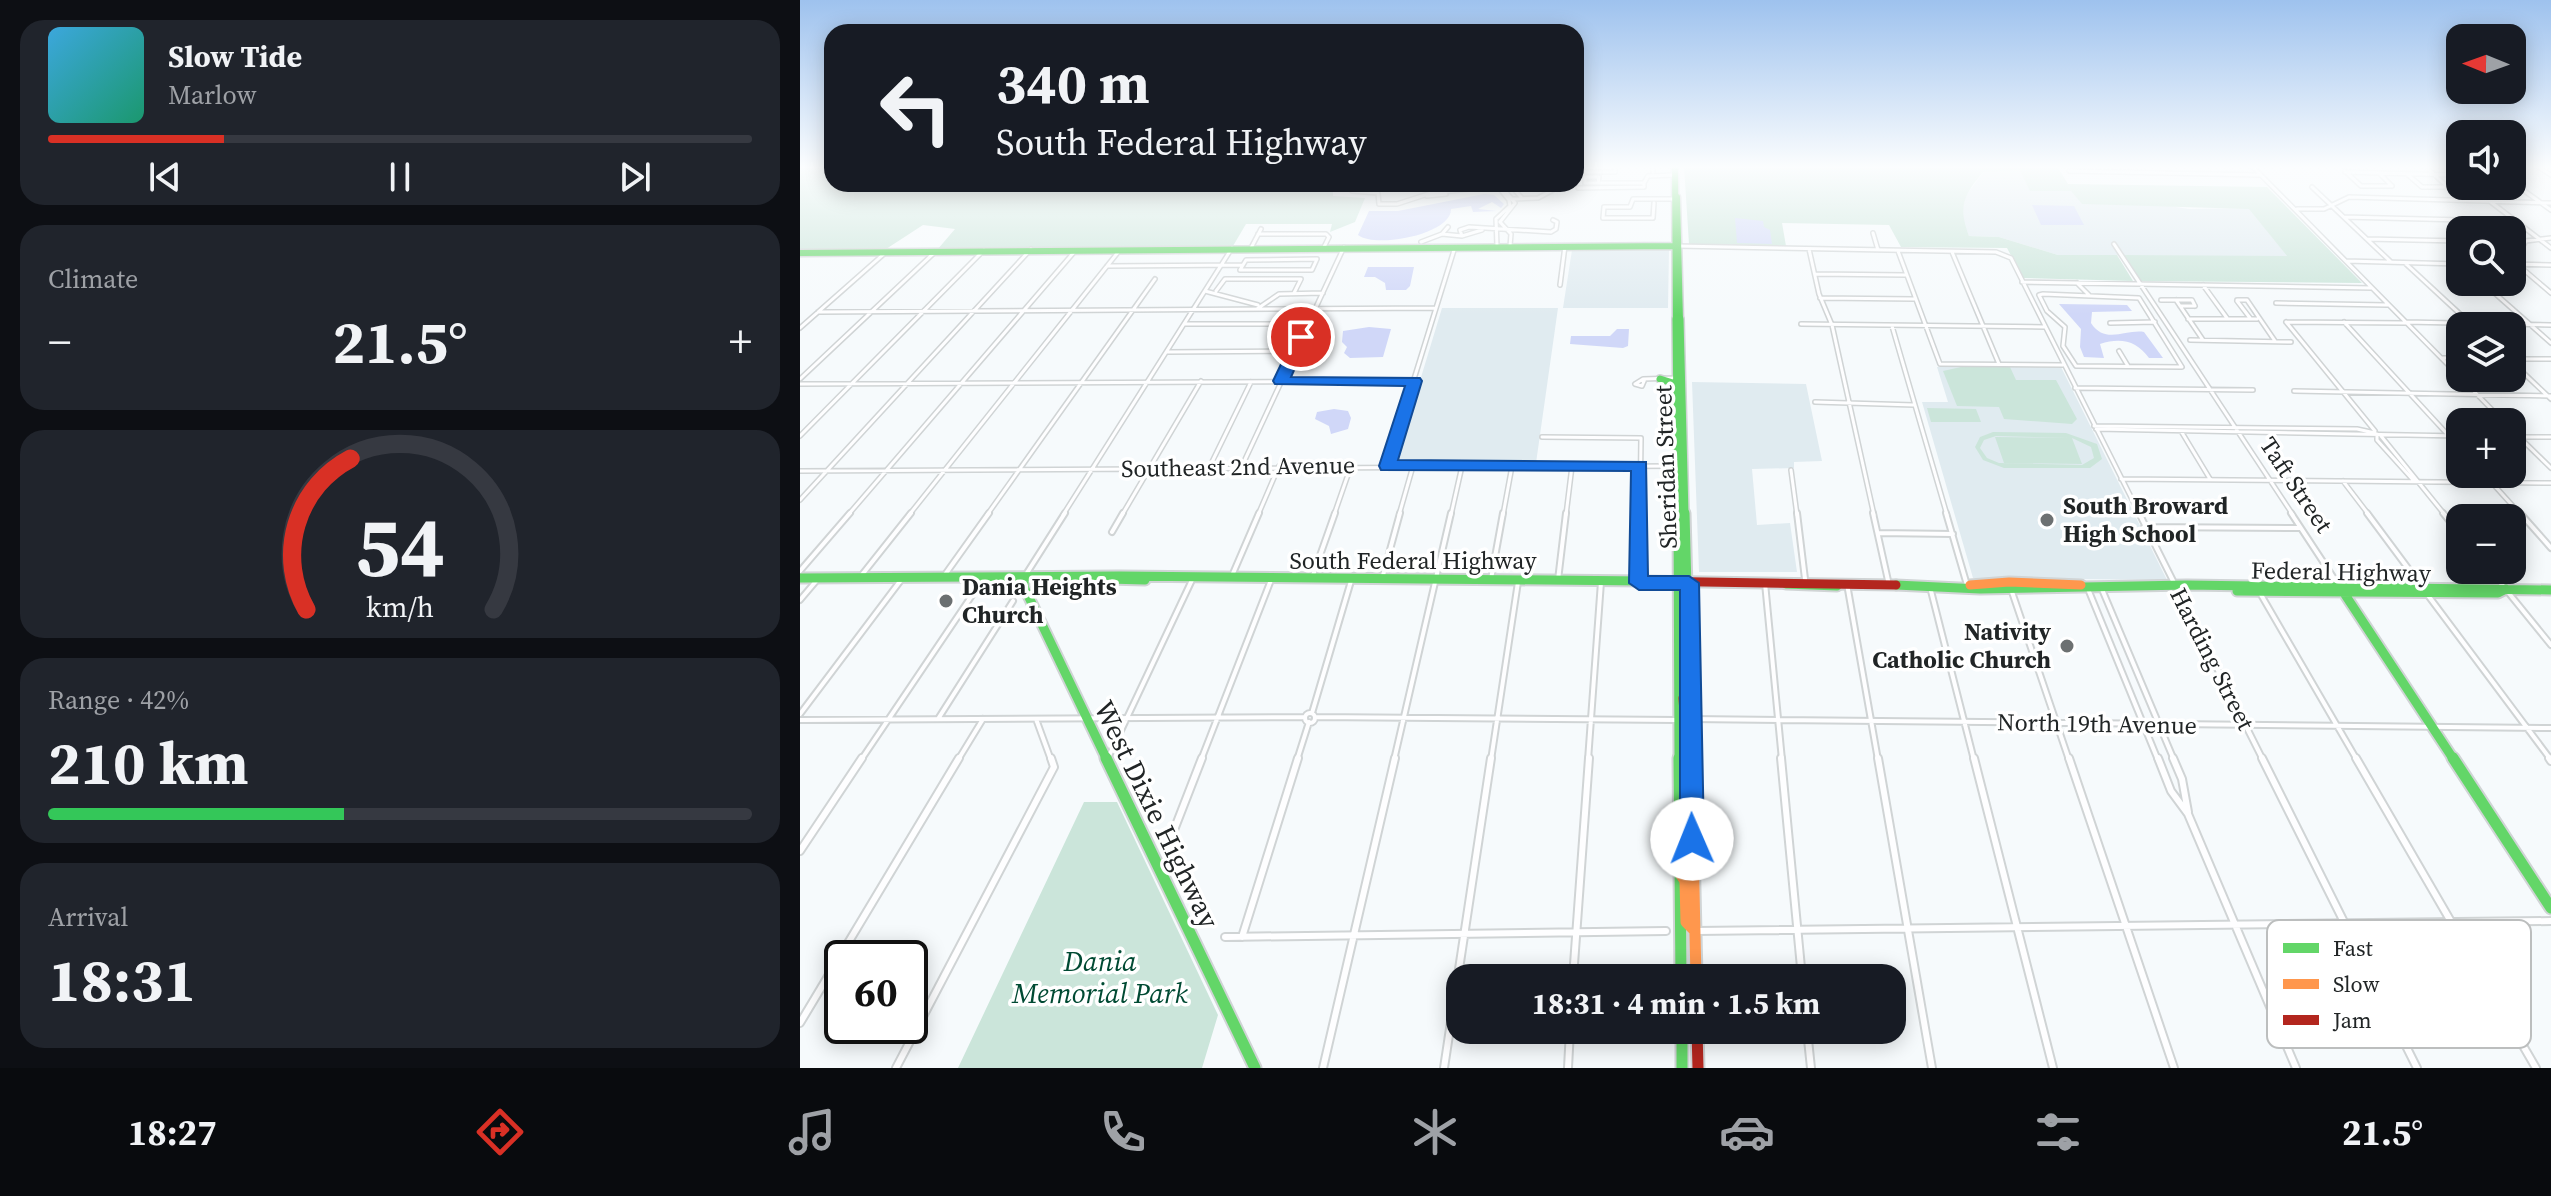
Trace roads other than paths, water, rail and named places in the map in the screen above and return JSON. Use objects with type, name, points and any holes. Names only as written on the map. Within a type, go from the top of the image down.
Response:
[{"type":"main road","points":[[1676,216],[1678,307]]},
{"type":"main road","points":[[800,253],[1121,248],[1677,246]]},
{"type":"main road","points":[[1677,246],[1675,282],[1678,307]]},
{"type":"main road","name":"Sheridan Street","points":[[1678,307],[1681,964]]},
{"type":"main road","points":[[1660,379],[1678,378]]},
{"type":"main road","name":"Sheridan Street","points":[[1678,378],[1684,412],[1696,964]]},
{"type":"main road","name":"South Federal Highway","points":[[800,578],[1679,583]]},
{"type":"main road","name":"West Dixie Highway","points":[[1024,578],[1024,587],[1106,761],[1255,1068]]},
{"type":"main road","name":"Federal Highway","points":[[1785,584],[1805,581],[1889,585],[2037,582],[2087,587]]},
{"type":"main road","name":"Federal Highway","points":[[1679,583],[1765,583],[1808,587],[1847,584]]},
{"type":"main road","name":"Federal Highway","points":[[1967,585],[2011,589],[2175,587],[2341,590]]},
{"type":"main road","name":"Federal Highway","points":[[2175,587],[2259,591],[2498,593],[2506,589],[2551,590]]},
{"type":"main road","name":"Taft Street","points":[[2341,590],[2551,908]]},
{"type":"main road","points":[[1679,673],[1684,713],[1691,719]]},
{"type":"main road","points":[[1679,720],[1687,731],[1687,762],[1691,771]]},
{"type":"main road","points":[[1680,873],[1685,881],[1686,922],[1695,931]]},
{"type":"main road","points":[[1682,1044],[1682,1068]]},
{"type":"main road","points":[[1697,1044],[1698,1068]]},
{"type":"street","points":[[1497,246],[1496,219],[1499,216]]},
{"type":"street","points":[[1505,216],[1500,222],[1511,234],[1510,246]]},
{"type":"street","points":[[1603,216],[1653,216]]},
{"type":"street","points":[[2302,216],[2446,363]]},
{"type":"street","points":[[2344,217],[2446,220]]},
{"type":"street","points":[[2344,217],[2391,262]]},
{"type":"street","points":[[1421,242],[1442,234],[1462,236],[1496,228],[1555,231],[1557,222],[1553,220]]},
{"type":"street","points":[[1536,232],[1538,226]]},
{"type":"street","points":[[1442,234],[1448,227]]},
{"type":"street","points":[[1251,248],[1261,229]]},
{"type":"street","points":[[2526,229],[2551,248]]},
{"type":"street","points":[[1873,233],[1879,251]]},
{"type":"street","points":[[1258,234],[1326,234],[1329,237],[1324,247]]},
{"type":"street","points":[[2526,243],[2538,238],[2551,238]]},
{"type":"street","points":[[2367,239],[2446,241]]},
{"type":"street","name":"Taft Street","points":[[2114,244],[2341,590]]},
{"type":"street","points":[[1560,285],[1565,246]]},
{"type":"street","points":[[1677,246],[1952,252],[2000,365]]},
{"type":"street","points":[[1242,466],[1344,247]]},
{"type":"street","points":[[1387,466],[1455,247]]},
{"type":"street","points":[[860,578],[1121,248]]},
{"type":"street","points":[[1024,578],[1232,248]]},
{"type":"street","points":[[800,500],[1031,249]]},
{"type":"street","points":[[800,571],[1077,249]]},
{"type":"street","points":[[1809,249],[1820,298],[1832,325],[1889,585]]},
{"type":"street","points":[[800,436],[984,250]]},
{"type":"street","points":[[800,382],[936,251]]},
{"type":"street","points":[[1898,251],[1940,364],[2063,365]]},
{"type":"street","points":[[800,328],[886,252]]},
{"type":"street","name":"Harding Street","points":[[1952,252],[2004,254],[2011,258],[2342,920]]},
{"type":"street","points":[[1317,259],[1312,270],[1240,270],[1243,265],[1246,260],[1317,259]]},
{"type":"street","points":[[2346,261],[2446,264]]},
{"type":"street","points":[[2404,262],[2458,312]]},
{"type":"street","points":[[2526,264],[2551,265]]},
{"type":"street","points":[[1107,266],[1243,265]]},
{"type":"street","points":[[2526,273],[2551,293]]},
{"type":"street","points":[[1815,274],[1906,275]]},
{"type":"street","points":[[942,577],[1155,279]]},
{"type":"street","points":[[1216,291],[1225,279],[1301,279],[1294,293]]},
{"type":"street","points":[[2022,281],[2372,288]]},
{"type":"street","points":[[2069,282],[2072,293]]},
{"type":"street","points":[[2077,283],[2089,296]]},
{"type":"street","points":[[2203,285],[2227,318]]},
{"type":"street","points":[[1205,291],[1216,291],[1257,307],[1268,304],[1279,294],[1323,293]]},
{"type":"street","points":[[2072,293],[2139,298],[2182,367],[2076,366],[2063,346],[2063,324],[2047,311],[2039,295],[2082,291]]},
{"type":"street","points":[[2498,296],[2551,343]]},
{"type":"street","points":[[1820,298],[1914,299]]},
{"type":"street","points":[[2161,300],[2192,300],[2195,306],[2180,306]]},
{"type":"street","points":[[2176,300],[2203,340]]},
{"type":"street","points":[[2250,318],[2237,300],[2247,300],[2258,314],[2257,319]]},
{"type":"street","points":[[2276,303],[2389,305]]},
{"type":"street","points":[[818,312],[1436,308]]},
{"type":"street","points":[[2188,319],[2257,319],[2276,342]]},
{"type":"street","points":[[2110,323],[2155,322]]},
{"type":"street","points":[[2446,323],[2286,322],[2377,434],[2377,440],[2408,478],[2416,482],[2446,517]]},
{"type":"street","points":[[2344,322],[2446,433]]},
{"type":"street","points":[[1185,324],[1308,324]]},
{"type":"street","points":[[1801,324],[2045,327]]},
{"type":"street","points":[[2526,325],[2551,325]]},
{"type":"street","points":[[1892,326],[1967,585]]},
{"type":"street","points":[[2190,340],[2291,342]]},
{"type":"street","points":[[1167,352],[1295,351]]},
{"type":"street","points":[[2119,351],[2129,367]]},
{"type":"street","points":[[2441,358],[2446,358]]},
{"type":"street","points":[[2526,360],[2551,359]]},
{"type":"street","points":[[2526,374],[2550,397]]},
{"type":"street","points":[[1642,385],[1644,379],[1660,379]]},
{"type":"street","points":[[1112,532],[1201,381]]},
{"type":"street","points":[[1210,466],[1252,381]]},
{"type":"street","points":[[800,382],[1414,381]]},
{"type":"street","points":[[2075,388],[2253,390]]},
{"type":"street","points":[[2294,391],[2550,397]]},
{"type":"street","points":[[2475,392],[2491,408]]},
{"type":"street","points":[[1815,402],[1914,405]]},
{"type":"street","points":[[2362,430],[2370,426]]},
{"type":"street","points":[[2095,428],[2446,436]]},
{"type":"street","points":[[2095,428],[2362,430],[2377,434]]},
{"type":"street","points":[[2181,431],[2210,479]]},
{"type":"street","points":[[1542,437],[1640,437],[1639,583]]},
{"type":"street","points":[[2526,437],[2551,437]]},
{"type":"street","points":[[2526,444],[2551,468]]},
{"type":"street","name":"Southeast 2nd Avenue","points":[[800,471],[1210,466],[1677,466]]},
{"type":"street","points":[[1230,580],[1279,466]]},
{"type":"street","points":[[1311,580],[1351,466]]},
{"type":"street","points":[[1381,581],[1413,466]]},
{"type":"street","points":[[1323,1068],[1462,466]]},
{"type":"street","points":[[1490,582],[1512,466]]},
{"type":"street","points":[[1558,582],[1572,466]]},
{"type":"street","points":[[1791,470],[1805,581]]},
{"type":"street","points":[[2121,479],[2446,482]]},
{"type":"street","points":[[2343,481],[2551,761]]},
{"type":"street","points":[[2526,483],[2551,483]]},
{"type":"street","points":[[2496,488],[2551,548]]},
{"type":"street","points":[[2144,527],[2300,528]]},
{"type":"street","points":[[1878,533],[1953,534]]},
{"type":"street","points":[[800,851],[985,577]]},
{"type":"street","points":[[800,600],[818,578]]},
{"type":"street","points":[[800,714],[903,578]]},
{"type":"street","points":[[1106,761],[1192,580]]},
{"type":"street","points":[[1169,843],[1271,580]]},
{"type":"street","points":[[1314,715],[1351,581]]},
{"type":"street","points":[[1444,1068],[1518,582]]},
{"type":"street","points":[[1574,964],[1601,582]]},
{"type":"street","points":[[1765,583],[1801,964]]},
{"type":"street","points":[[1847,584],[1932,1068]]},
{"type":"street","points":[[2502,584],[2551,645]]},
{"type":"street","points":[[1929,585],[2053,1068]]},
{"type":"street","points":[[2087,587],[2171,791],[2188,814],[2267,1000]]},
{"type":"street","points":[[2101,587],[2187,791],[2188,814]]},
{"type":"street","points":[[2011,589],[2174,1068]]},
{"type":"street","points":[[2259,591],[2451,920]]},
{"type":"street","points":[[938,719],[1013,602]]},
{"type":"street","points":[[2099,616],[2113,616]]},
{"type":"street","points":[[800,720],[1086,717],[1307,720],[1314,715],[1403,719],[1679,720]]},
{"type":"street","points":[[800,1023],[983,719]]},
{"type":"street","points":[[896,1068],[1054,767],[1036,719]]},
{"type":"street","name":"North 19th Avenue","points":[[1691,719],[2551,728]]},
{"type":"street","points":[[1242,937],[1307,720]]},
{"type":"street","points":[[2531,922],[2551,921]]},
{"type":"street","points":[[1695,931],[2267,924]]},
{"type":"street","points":[[1225,937],[1666,931]]},
{"type":"street","points":[[1568,1068],[1569,1044]]},
{"type":"street","points":[[1808,1044],[1811,1068]]},
{"type":"street","points":[[2288,1048],[2296,1068]]},
{"type":"street","name":"Harding Street","points":[[2407,1048],[2417,1068]]},
{"type":"street","points":[[2524,1048],[2536,1068]]},
{"type":"water","points":[[1367,216],[1449,216],[1439,226],[1412,237],[1380,240],[1358,235]]},
{"type":"water","points":[[2037,216],[2079,216],[2084,225],[2041,225]]},
{"type":"water","points":[[1735,218],[1763,221],[1764,227],[1770,230],[1772,244],[1737,243]]},
{"type":"water","points":[[1368,267],[1414,267],[1410,286],[1406,290],[1386,290],[1385,283],[1375,277],[1364,277]]},
{"type":"water","points":[[2059,304],[2127,305],[2132,311],[2092,312],[2091,323],[2097,330],[2109,335],[2144,332],[2163,358],[2149,358],[2134,344],[2122,341],[2100,344],[2104,358],[2084,357],[2080,347],[2081,329]]},
{"type":"water","points":[[1369,327],[1391,329],[1383,357],[1350,358],[1344,353],[1347,347],[1342,342],[1343,331]]},
{"type":"water","points":[[1617,329],[1629,329],[1628,346],[1570,344],[1571,336],[1610,336]]},
{"type":"water","points":[[1334,409],[1348,411],[1351,418],[1348,429],[1331,434],[1329,426],[1315,419],[1317,412]]},
{"type":"place","name":"South Broward High School","points":[[2047,520]]},
{"type":"place","name":"Dania Heights Church","points":[[946,601]]},
{"type":"place","name":"Nativity Catholic Church","points":[[2067,646]]},
{"type":"park label","name":"Dania Memorial Park","points":[[1100,977]]}]
